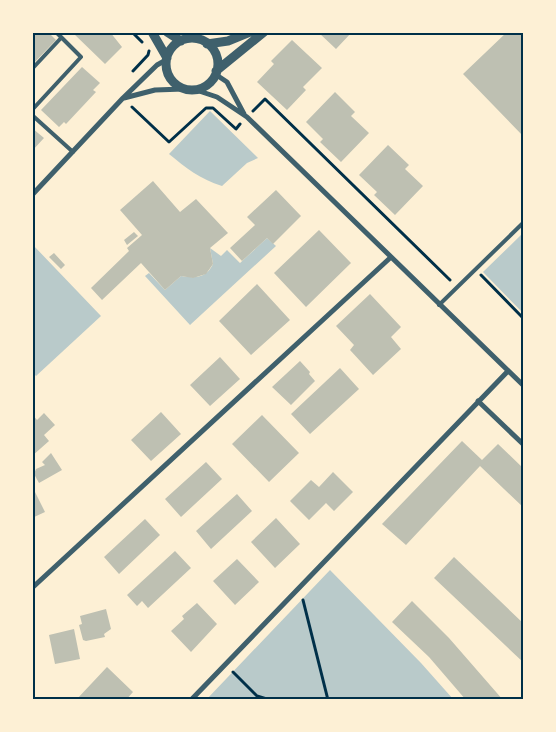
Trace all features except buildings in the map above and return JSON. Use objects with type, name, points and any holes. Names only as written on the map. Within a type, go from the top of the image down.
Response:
[{"type":"street","points":[[152,32],[167,59],[169,76],[175,84],[184,89]]},
{"type":"street","points":[[167,32],[181,41]]},
{"type":"street","points":[[207,44],[228,41],[250,32]]},
{"type":"street","points":[[196,90],[208,84],[216,72],[264,32]]},
{"type":"street","points":[[32,195],[123,98],[157,65],[167,59],[173,47],[181,41],[193,38],[207,44],[216,56],[216,72],[226,82],[246,116]]},
{"type":"street","points":[[123,98],[155,90],[196,90],[217,97],[246,116],[390,258],[524,386]]},
{"type":"street","points":[[32,588],[390,258]]},
{"type":"street","points":[[191,700],[508,371]]},
{"type":"street","points":[[478,401],[524,445]]},
{"type":"lane","points":[[32,110],[81,57],[56,32]]},
{"type":"lane","points":[[32,69],[61,38]]},
{"type":"lane","points":[[32,115],[73,152]]},
{"type":"lane","points":[[439,305],[524,222]]},
{"type":"path","points":[[265,99],[451,281],[455,277]]},
{"type":"path","points":[[172,141],[206,108],[213,108],[236,129],[238,126]]},
{"type":"path","points":[[475,269],[524,319]]},
{"type":"path","points":[[300,587],[328,700]]},
{"type":"path","points":[[233,672],[257,696],[270,700]]},
{"type":"shaded area","points":[[210,111],[258,158],[247,163],[222,186],[194,173],[169,154]]},
{"type":"shaded area","points":[[523,233],[523,313],[483,272]]},
{"type":"shaded area","points":[[267,238],[276,246],[190,325],[145,276],[149,273],[165,290],[181,276],[195,277],[207,272],[213,264],[210,248],[221,256],[227,250],[240,263]]},
{"type":"shaded area","points":[[33,245],[101,316],[36,376],[32,372]]},
{"type":"shaded area","points":[[330,570],[421,663],[453,699],[206,700]]}]
